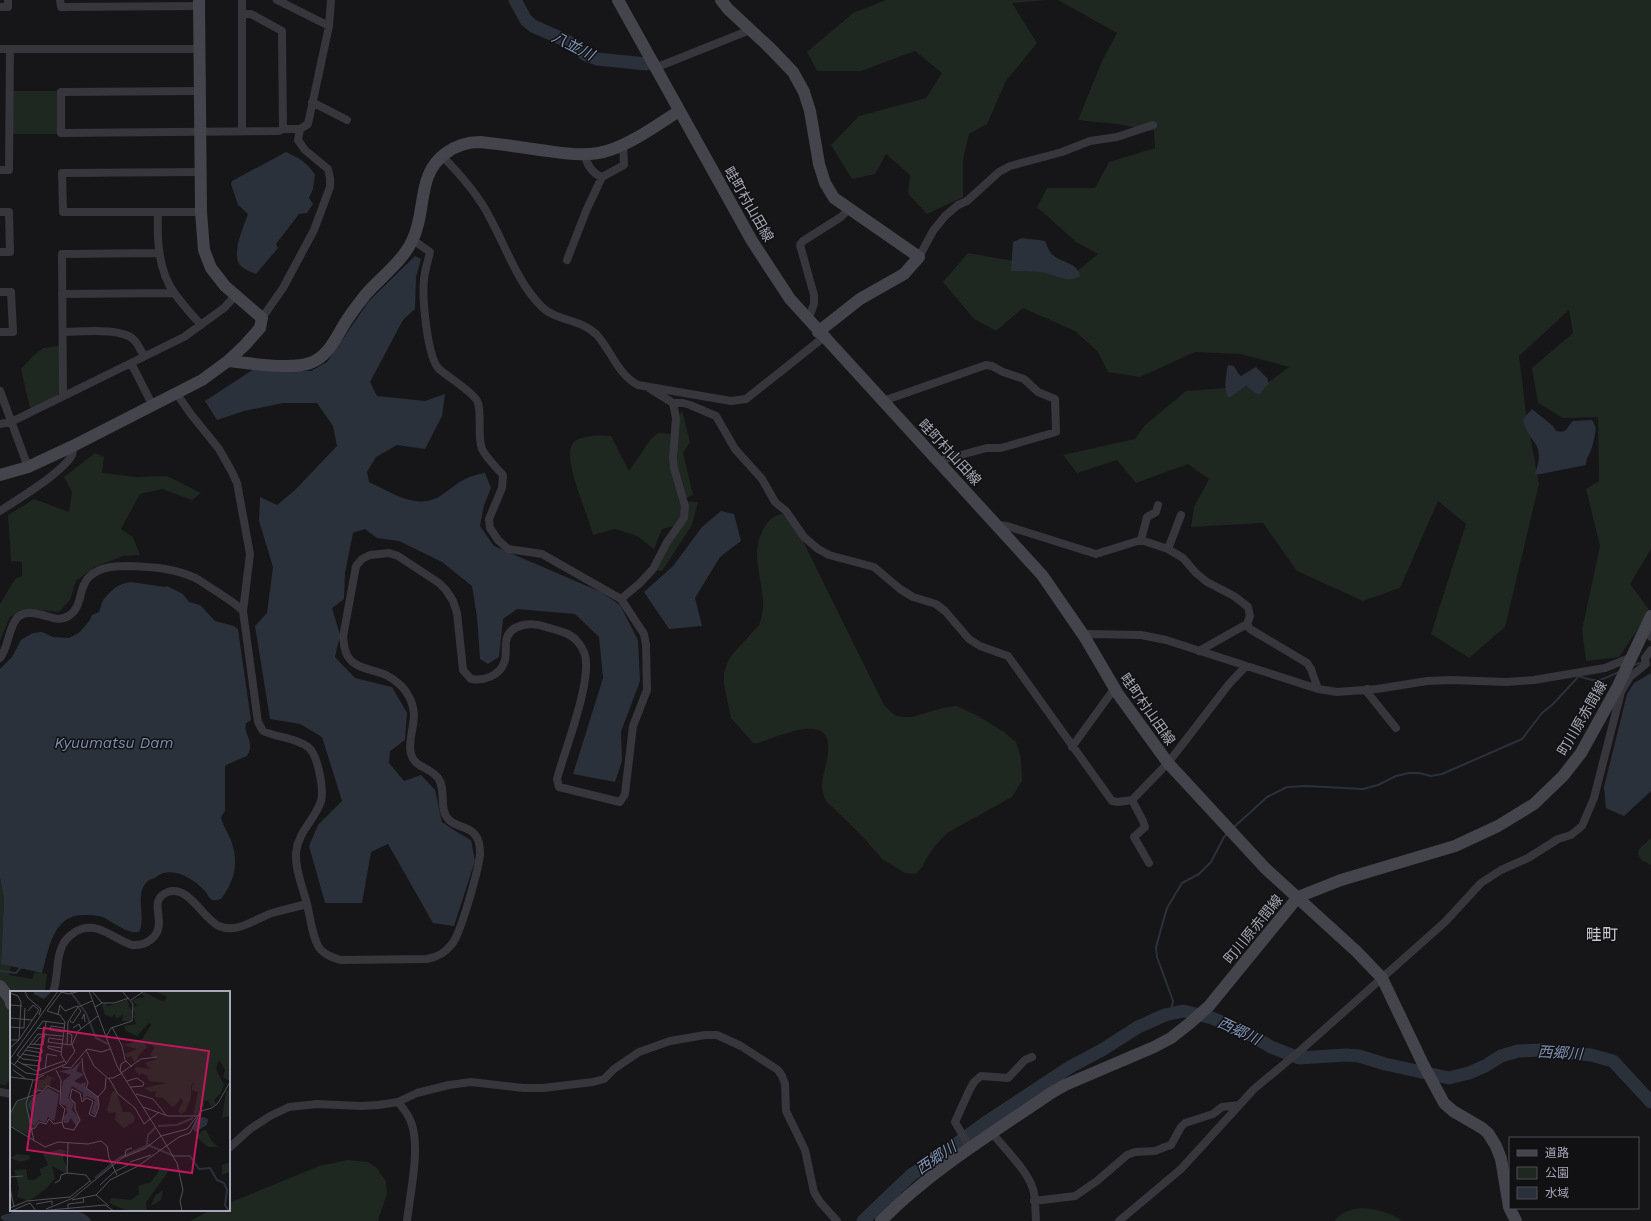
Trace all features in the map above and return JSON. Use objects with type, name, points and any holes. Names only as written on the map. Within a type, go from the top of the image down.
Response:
[{"type":"street","points":[[0,7],[8,7],[8,0]]},
{"type":"street","points":[[60,0],[60,7],[199,3],[202,238],[208,261],[215,275],[235,296],[262,318]]},
{"type":"street","points":[[242,0],[242,131]]},
{"type":"street","points":[[277,0],[329,26]]},
{"type":"street","points":[[200,91],[61,92],[61,132],[201,132],[279,131],[282,129],[300,129],[308,124],[329,26],[331,0]]},
{"type":"street","points":[[721,0],[793,72],[804,92],[810,111],[819,164],[825,183],[834,198],[918,256]]},
{"type":"street","name":"畦町村山田線","points":[[623,2],[655,68],[752,241],[790,299],[938,462],[999,525],[1042,575],[1084,636],[1114,689],[1168,763],[1265,868],[1375,969],[1382,978],[1423,1064],[1444,1103],[1453,1111],[1482,1128],[1493,1140],[1499,1153],[1509,1207]]},
{"type":"street","points":[[242,14],[251,14],[282,31],[282,129]]},
{"type":"street","points":[[655,68],[750,30]]},
{"type":"street","points":[[0,49],[200,49]]},
{"type":"street","points":[[0,170],[9,170],[10,49]]},
{"type":"street","points":[[0,92],[9,92]]},
{"type":"street","points":[[312,102],[347,120]]},
{"type":"street","points":[[228,361],[292,366],[309,364],[323,356],[366,294],[407,250],[413,240],[418,224],[428,175],[435,162],[454,147],[463,144],[480,142],[585,155],[611,150],[679,111]]},
{"type":"street","points":[[649,388],[731,400],[746,399],[860,299],[904,274],[945,216],[958,205],[967,201],[999,172],[1010,166],[1062,152],[1090,141],[1117,137],[1153,125]]},
{"type":"street","points":[[0,475],[28,467],[73,446],[202,380],[228,361],[260,328],[262,318],[284,288],[314,230],[330,187],[328,169],[305,150],[298,140],[300,129]]},
{"type":"street","points":[[567,260],[586,211],[602,176],[624,165],[623,144]]},
{"type":"street","points":[[585,155],[586,161],[597,175],[602,176]]},
{"type":"street","points":[[442,156],[468,182],[489,216],[524,286],[542,307],[559,317],[583,324],[590,329],[630,381],[649,388],[673,403],[690,405],[716,416],[734,448],[762,479],[775,502],[786,510],[804,537],[818,549],[829,555],[874,567],[900,589],[913,597],[936,604],[945,611],[969,639],[980,646],[1008,656],[1112,802],[1132,800],[1168,763],[1229,684],[1246,666]]},
{"type":"street","points":[[200,172],[62,173],[63,212],[201,212]]},
{"type":"street","points":[[808,320],[814,304],[814,295],[800,245],[803,240],[841,217],[850,208]]},
{"type":"street","points":[[0,212],[9,212],[10,252],[0,252]]},
{"type":"street","points":[[158,213],[159,253],[164,272],[174,293],[200,326]]},
{"type":"street","points":[[176,394],[219,449],[237,483],[250,554],[243,611],[258,722],[263,731],[270,735],[298,740],[310,748],[319,770],[321,800],[304,829],[298,842],[296,854],[315,936],[320,950],[331,957],[341,960],[436,958],[453,942],[459,930],[480,854],[479,841],[475,834],[468,829],[449,820],[444,813],[441,786],[437,777],[415,763],[411,754],[410,746],[414,717],[413,706],[408,695],[394,680],[385,675],[363,668],[347,656],[343,637],[356,566],[362,559],[370,554],[389,553],[398,556],[446,590],[453,601],[457,613],[463,670],[471,679],[485,679],[499,670],[504,664],[506,641],[513,630],[519,626],[539,624],[574,637],[581,645],[585,656],[586,666],[582,701],[557,778],[559,787],[620,802],[625,794],[633,726],[647,690],[646,644],[644,634],[621,599],[542,554],[508,549],[498,540],[490,528],[489,519],[502,488],[503,476],[482,448],[478,402],[473,394],[457,385],[438,368],[428,339],[425,309],[424,280],[430,252],[413,240]]},
{"type":"street","points":[[63,396],[62,254],[159,253]]},
{"type":"street","points":[[0,292],[11,292],[13,332],[0,332]]},
{"type":"street","points":[[62,294],[174,293]]},
{"type":"street","points":[[0,424],[11,422],[131,364],[184,336],[224,308],[235,296]]},
{"type":"street","points":[[63,332],[115,332],[126,334],[135,340],[144,356]]},
{"type":"street","points":[[131,364],[153,406]]},
{"type":"street","points":[[883,401],[986,365],[992,366],[1024,380],[1038,392],[1055,399],[1056,432],[1001,448],[987,448],[938,462]]},
{"type":"street","points":[[0,391],[28,467]]},
{"type":"street","points":[[621,599],[640,583],[653,569],[667,542],[684,518],[685,506],[674,468],[673,458],[676,418],[673,403]]},
{"type":"street","points":[[0,511],[39,485],[64,465],[73,454],[73,446]]},
{"type":"street","points":[[1141,540],[1147,517],[1156,512],[1158,505]]},
{"type":"street","points":[[1168,549],[1180,515]]},
{"type":"street","points":[[999,525],[1007,526],[1096,554],[1141,540],[1168,549],[1183,558],[1196,573],[1207,582],[1234,596],[1248,607],[1250,616],[1247,624],[1199,651]]},
{"type":"street","points":[[0,658],[5,652],[11,627],[15,620],[21,615],[34,613],[55,619],[65,618],[77,608],[85,580],[97,571],[112,567],[154,567],[176,570],[194,577],[232,601],[243,611]]},
{"type":"street","points":[[1649,621],[1651,637]]},
{"type":"street","name":"町川原赤間線","points":[[881,1221],[916,1188],[970,1148],[1056,1090],[1154,1047],[1171,1038],[1190,1024],[1209,1006],[1298,897],[1341,880],[1454,846],[1498,826],[1534,804],[1563,776],[1581,754],[1633,656],[1649,621]]},
{"type":"street","points":[[1247,624],[1250,629],[1258,635],[1307,662],[1318,689]]},
{"type":"street","points":[[1084,636],[1089,634],[1141,635],[1166,640],[1318,689],[1337,692],[1451,680],[1507,682],[1534,680],[1605,668],[1633,656]]},
{"type":"street","points":[[1119,1221],[1181,1169],[1254,1089],[1290,1060],[1445,922],[1481,883],[1501,870],[1528,858],[1558,839],[1571,836],[1582,826],[1594,798],[1621,692],[1630,677],[1646,664],[1645,658],[1651,650]]},
{"type":"street","points":[[1072,747],[1114,689]]},
{"type":"street","points":[[1367,689],[1367,692],[1396,728]]},
{"type":"street","points":[[1132,800],[1145,827],[1134,837],[1149,863]]},
{"type":"street","points":[[54,991],[60,952],[67,937],[76,931],[96,928],[132,945],[138,946],[145,944],[155,936],[158,930],[159,923],[156,906],[158,900],[163,894],[176,891],[184,894],[210,920],[220,926],[230,928],[243,926],[270,914],[307,904]]},
{"type":"street","points":[[0,986],[10,999]]},
{"type":"street","points":[[230,1147],[250,1129],[270,1116],[290,1107],[317,1104],[361,1106],[398,1102],[417,1093],[449,1085],[472,1082],[523,1088],[543,1088],[593,1082],[604,1079],[614,1069],[639,1052],[670,1041],[705,1035],[717,1036],[741,1046],[778,1070],[782,1076],[785,1084],[786,1111],[805,1150],[814,1192],[820,1202],[837,1221]]},
{"type":"street","points":[[970,1148],[955,1122],[974,1082],[980,1076],[1008,1078],[1025,1060],[1032,1057]]},
{"type":"street","points":[[0,1092],[10,1094]]},
{"type":"street","points":[[398,1102],[405,1110],[412,1125],[414,1135],[414,1153],[407,1221]]},
{"type":"street","points":[[1034,1201],[1075,1196],[1097,1181],[1127,1155],[1135,1152],[1155,1151],[1165,1148],[1171,1144],[1185,1123],[1213,1114],[1222,1107],[1239,1106]]},
{"type":"street","points":[[992,1133],[1024,1173],[1033,1190],[1036,1221]]},
{"type":"street","name":"畦町村山田線","points":[[1510,1209],[1516,1221]]},
{"type":"green space","points":[[886,0],[1046,0],[1012,3],[1037,43],[1006,81],[987,124],[969,134],[963,159],[963,197],[927,214],[908,194],[910,175],[886,154],[875,174],[852,179],[831,145],[859,116],[926,98],[942,73],[915,51],[861,71],[817,71],[807,52],[853,13]]},
{"type":"green space","points":[[1058,0],[1651,0],[1651,549],[1630,584],[1650,611],[1619,657],[1586,661],[1582,630],[1600,546],[1586,489],[1599,481],[1598,417],[1563,418],[1538,403],[1532,368],[1573,333],[1569,310],[1519,356],[1526,413],[1539,484],[1505,627],[1469,658],[1431,634],[1466,524],[1438,501],[1400,588],[1363,601],[1297,571],[1263,523],[1191,527],[1194,507],[1209,479],[1188,464],[1136,483],[1117,460],[1077,473],[1063,455],[1135,439],[1145,425],[1186,391],[1265,385],[1289,367],[1241,354],[1195,352],[1140,377],[1108,372],[1098,352],[1075,331],[1023,308],[996,331],[974,319],[943,282],[968,253],[1076,272],[1098,254],[1076,242],[1037,207],[1047,188],[1095,188],[1109,162],[1155,148],[1154,131],[1117,124],[1078,120],[1102,61],[1117,33]]},
{"type":"green space","points":[[13,91],[57,91],[57,134],[13,134]]},
{"type":"green space","points":[[59,346],[60,392],[58,395],[30,408],[21,369],[43,348]]},
{"type":"green space","points":[[682,410],[690,442],[683,453],[693,495],[678,501],[698,502],[692,525],[662,571],[652,570],[677,525],[662,529],[654,549],[637,536],[615,529],[593,535],[573,474],[570,461],[570,450],[573,443],[580,438],[611,436],[629,471],[651,439],[658,433],[671,434]]},
{"type":"green space","points":[[95,453],[104,457],[102,473],[137,477],[167,476],[201,493],[192,500],[162,489],[140,494],[121,529],[133,537],[140,555],[123,556],[95,567],[76,581],[70,600],[59,612],[27,609],[10,617],[0,641],[0,604],[15,579],[22,576],[22,562],[11,561],[8,515],[34,499],[69,512],[72,492],[64,477]]},
{"type":"green space","points":[[782,514],[789,516],[798,531],[884,705],[892,713],[897,716],[912,717],[946,707],[957,706],[978,716],[1004,732],[1016,742],[1021,758],[1022,781],[1012,797],[947,833],[935,846],[923,866],[916,874],[905,873],[882,859],[864,838],[826,801],[822,790],[822,785],[827,759],[828,743],[824,734],[817,729],[806,729],[794,731],[758,743],[753,743],[731,718],[724,685],[724,672],[730,657],[759,625],[763,600],[757,551],[759,538],[768,521]]},
{"type":"green space","points":[[1651,838],[1651,865],[1641,860],[1638,854],[1639,849]]},
{"type":"green space","points":[[0,877],[4,899],[1,963],[11,966],[9,975],[32,979],[35,972],[47,974],[45,991],[10,991],[10,1079],[5,1086],[0,1084]]},
{"type":"green space","points":[[348,1160],[368,1162],[377,1168],[386,1181],[387,1193],[378,1221],[190,1221],[209,1211],[230,1211],[230,1203],[319,1166]]},
{"type":"green space","points":[[1362,1208],[1372,1209],[1393,1215],[1402,1221],[1334,1221],[1346,1212]]},
{"type":"water","points":[[286,152],[303,161],[315,175],[313,189],[309,198],[313,204],[307,213],[299,214],[276,244],[278,248],[256,274],[242,267],[238,262],[237,249],[248,214],[238,205],[231,184],[232,181]]},
{"type":"water","points":[[1022,238],[1045,241],[1052,254],[1076,268],[1079,271],[1080,276],[1065,279],[1040,272],[1011,271],[1013,242]]},
{"type":"water","points":[[415,256],[421,259],[416,277],[415,309],[403,320],[370,382],[377,396],[425,401],[445,394],[442,416],[425,449],[397,445],[376,457],[367,472],[369,482],[398,496],[417,501],[427,501],[436,498],[469,477],[485,473],[491,488],[484,505],[480,526],[494,546],[601,592],[620,605],[638,640],[640,681],[621,732],[622,761],[615,782],[573,774],[603,678],[599,637],[575,614],[517,609],[503,619],[499,657],[488,664],[480,659],[477,617],[472,586],[442,562],[399,541],[377,538],[365,529],[353,533],[345,573],[344,599],[332,608],[340,635],[335,657],[355,678],[392,687],[407,713],[405,740],[390,751],[389,763],[404,781],[421,775],[435,790],[442,822],[471,840],[475,861],[454,926],[433,923],[388,844],[371,852],[362,903],[325,903],[309,846],[318,825],[342,801],[322,737],[300,724],[270,719],[255,626],[267,613],[273,567],[259,521],[260,497],[277,505],[295,490],[337,446],[333,426],[317,403],[283,403],[244,411],[217,420],[205,401],[254,369],[311,371],[327,362],[369,301]]},
{"type":"water","points":[[1228,365],[1234,366],[1241,376],[1256,367],[1267,378],[1269,384],[1260,394],[1257,394],[1246,386],[1229,398],[1226,392]]},
{"type":"water","points":[[1532,409],[1553,426],[1556,431],[1560,432],[1565,431],[1573,421],[1592,420],[1596,428],[1593,445],[1586,465],[1535,474],[1539,455],[1538,449],[1525,427],[1523,419]]},
{"type":"water","points":[[721,511],[734,514],[741,541],[720,557],[695,598],[702,626],[669,629],[644,592],[673,566],[702,527]]},
{"type":"water","name":"Kyuumatsu Dam","points":[[131,582],[165,587],[167,586],[183,594],[189,602],[200,605],[215,621],[234,626],[238,629],[251,720],[246,723],[246,732],[250,742],[247,756],[225,766],[225,811],[221,817],[231,840],[235,856],[234,871],[230,885],[221,899],[212,900],[205,891],[188,877],[182,874],[169,872],[162,874],[149,880],[141,892],[142,919],[139,932],[131,932],[100,916],[74,916],[65,920],[54,935],[42,973],[1,964],[4,899],[0,877],[0,669],[12,657],[21,640],[33,633],[42,632],[53,637],[69,638],[80,632],[90,620],[92,615],[99,612],[103,601],[109,593],[119,585]]},
{"type":"water","points":[[1651,673],[1651,791],[1624,816],[1606,808],[1604,787],[1627,694],[1634,683]]},
{"type":"water","points":[[16,1211],[74,1211],[87,1216],[91,1221],[4,1221],[1,1216]]},
{"type":"waterway","name":"八並川","points":[[515,0],[526,20],[533,26],[567,41],[586,55],[597,59],[646,64]]},
{"type":"waterway","points":[[1634,665],[1643,662]]},
{"type":"waterway","points":[[1233,828],[1267,797],[1287,787],[1306,786],[1363,789],[1378,785],[1396,776],[1409,773],[1419,773],[1431,776],[1442,774],[1522,739],[1542,713],[1553,704],[1579,676],[1591,680],[1600,680],[1619,672]]},
{"type":"waterway","points":[[1171,1013],[1173,1001],[1157,957],[1156,947],[1167,908],[1182,883],[1199,874],[1211,862],[1227,834]]},
{"type":"waterway","points":[[0,971],[16,973],[22,966]]},
{"type":"waterway","name":"西郷川","points":[[863,1221],[911,1175],[985,1123],[1070,1067],[1102,1050],[1138,1027],[1165,1015],[1183,1011],[1212,1018],[1247,1033],[1271,1047],[1299,1058],[1346,1055],[1359,1056],[1385,1064],[1449,1078],[1469,1073],[1485,1066],[1501,1056],[1518,1051],[1541,1050],[1591,1055],[1613,1061],[1651,1102]]},
{"type":"district","name":"畦町","points":[[1602,934]]}]
